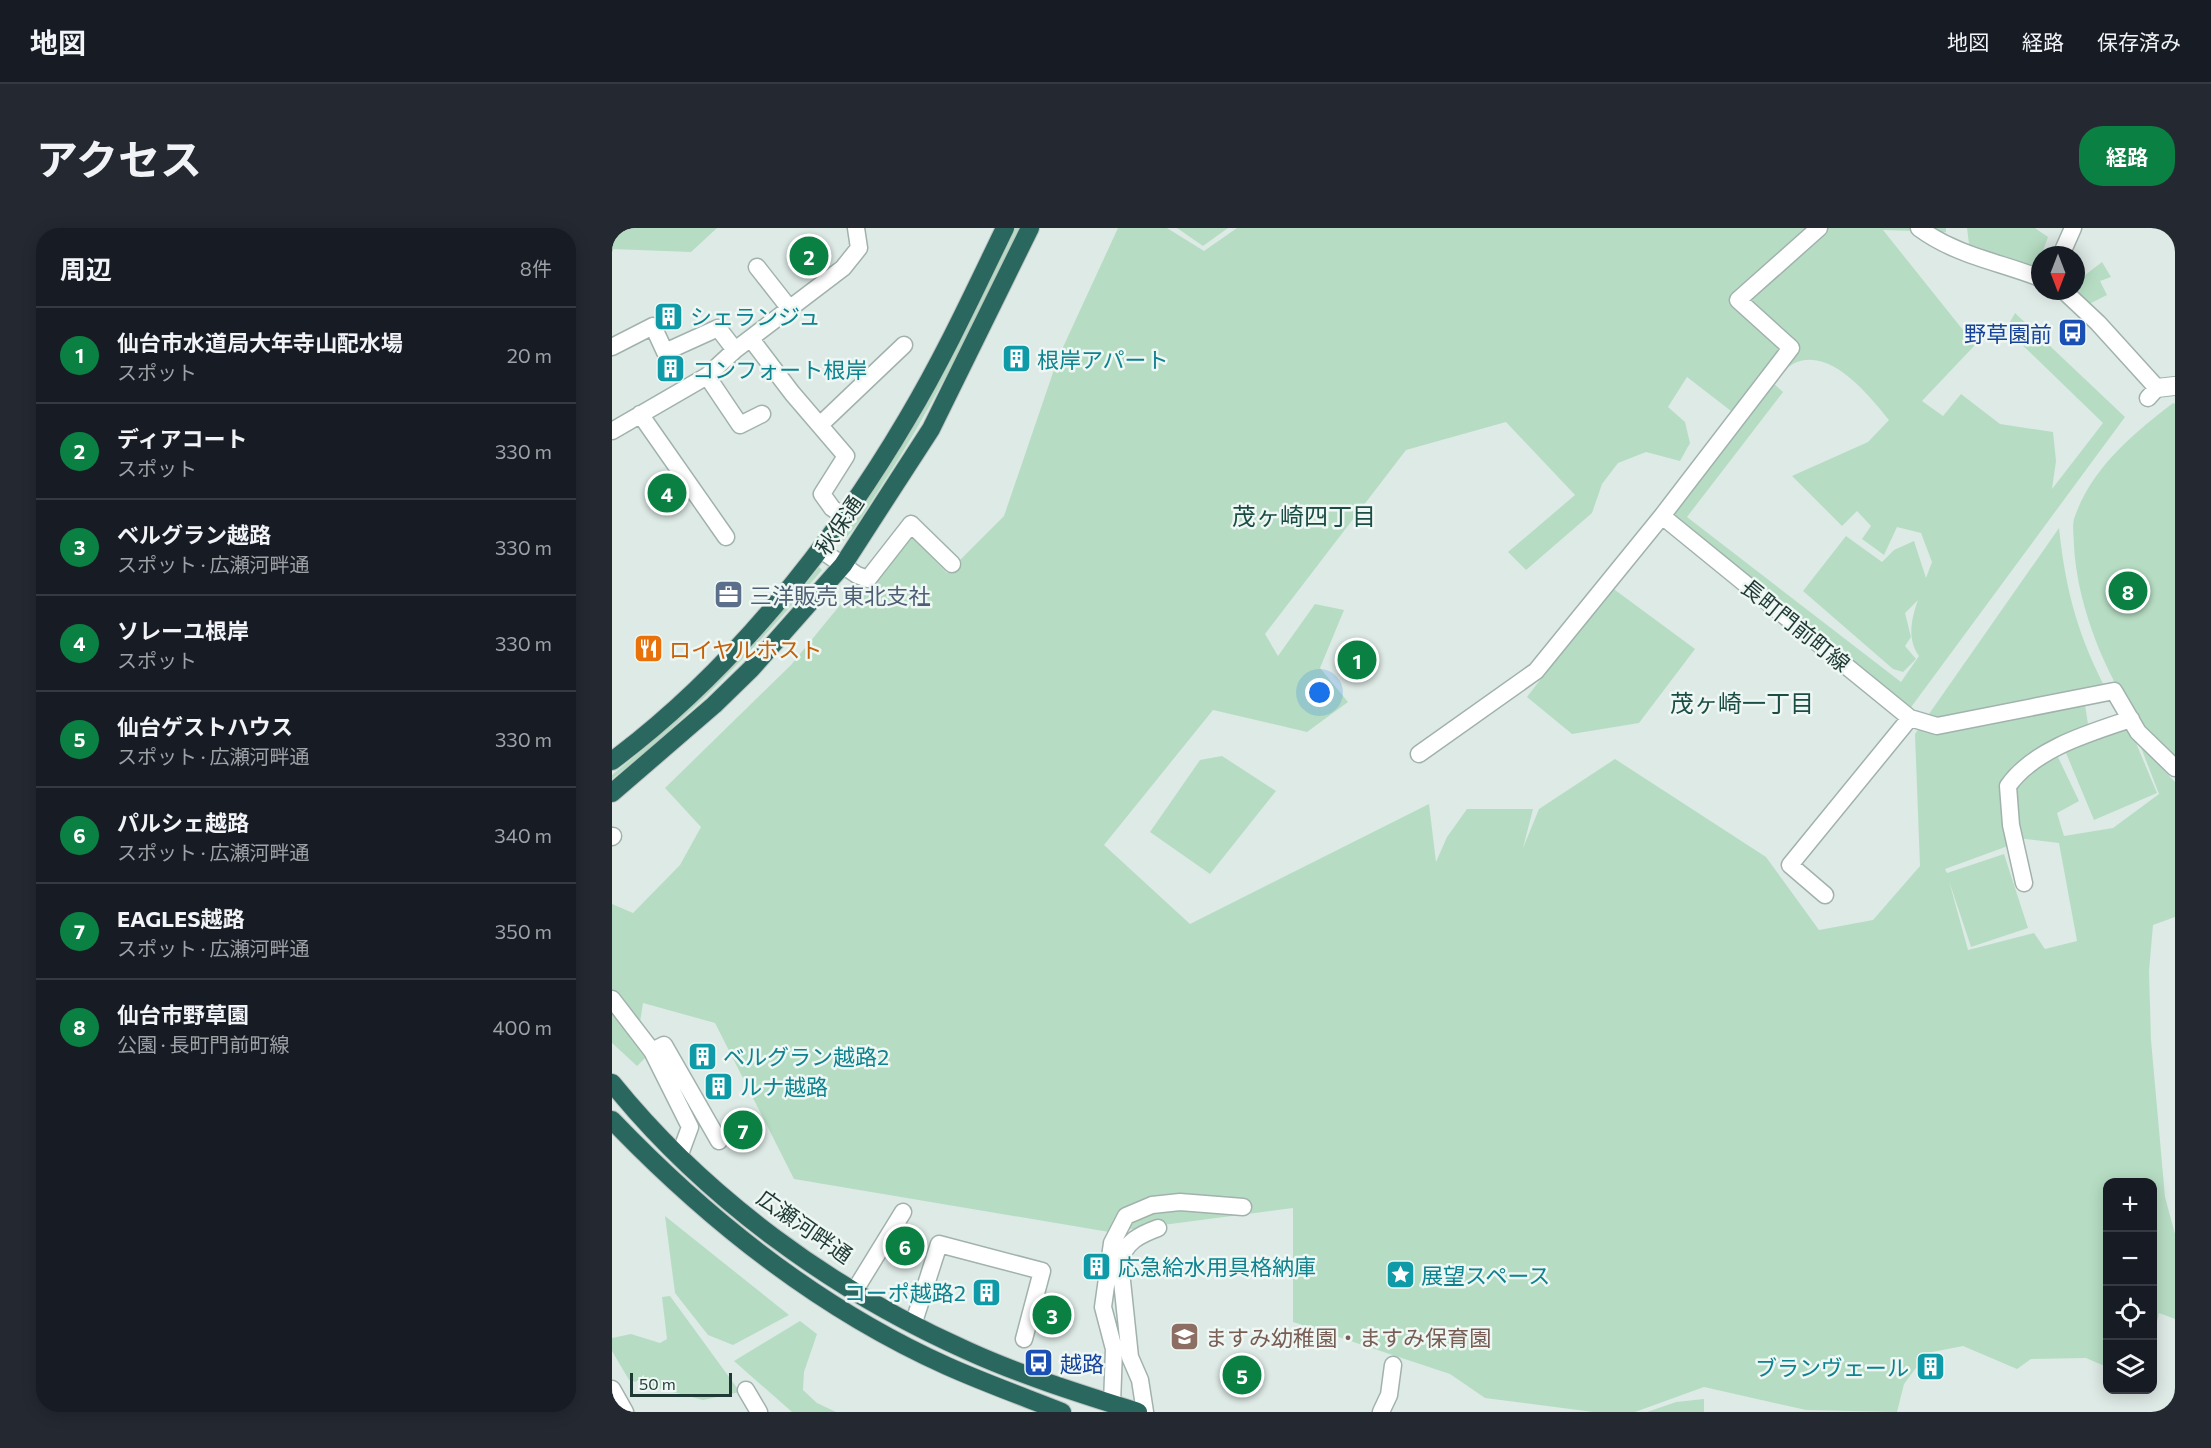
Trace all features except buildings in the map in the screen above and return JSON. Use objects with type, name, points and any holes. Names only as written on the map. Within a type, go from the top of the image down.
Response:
[{"type":"highway","name":"秋保通","points":[[612,762],[703,682],[821,550],[845,517],[908,418],[958,325],[1005,228]]},
{"type":"highway","name":"秋保通","points":[[612,793],[673,742],[729,690],[843,565],[931,429],[1030,228]]},
{"type":"highway","name":"広瀬河畔通","points":[[612,1083],[642,1120],[679,1157],[737,1207],[790,1248],[855,1290],[914,1325],[1022,1374],[1138,1412]]},
{"type":"highway","name":"広瀬河畔通","points":[[612,1120],[672,1182],[748,1245],[805,1285],[844,1310],[946,1366],[1062,1412]]},
{"type":"street","points":[[612,431],[707,376],[735,350],[843,268],[857,253],[856,228]]},
{"type":"street","points":[[1419,754],[1536,671],[1662,516],[1791,348],[1738,300],[1819,228]]},
{"type":"street","points":[[1919,228],[1934,239],[1963,252],[2031,275]]},
{"type":"street","points":[[2065,246],[2073,228]]},
{"type":"street","points":[[757,267],[790,309]]},
{"type":"street","points":[[2074,300],[2098,323],[2160,391]]},
{"type":"street","points":[[612,347],[653,326],[665,352],[718,328],[735,350]]},
{"type":"street","points":[[751,339],[792,393],[821,424],[846,456],[822,494],[832,508],[845,517]]},
{"type":"street","points":[[821,424],[904,345]]},
{"type":"street","points":[[707,376],[740,425],[762,414]]},
{"type":"street","points":[[640,414],[726,537]]},
{"type":"street","name":"長町門前町線","points":[[1662,516],[1910,718],[1937,726],[2114,692],[2150,747],[2175,768]]},
{"type":"street","points":[[821,550],[868,579],[911,524],[952,564]]},
{"type":"street","points":[[1825,895],[1790,865],[1910,718]]},
{"type":"street","points":[[2024,883],[2013,834],[2008,786],[2018,772],[2034,761],[2091,733],[2131,720]]},
{"type":"street","points":[[612,999],[652,1051],[690,1127],[679,1157]]},
{"type":"street","points":[[652,1051],[664,1045],[719,1142]]},
{"type":"street","points":[[1112,1404],[1114,1349],[1103,1307],[1112,1243],[1126,1216],[1152,1205],[1180,1202],[1243,1207]]},
{"type":"street","points":[[855,1290],[903,1212]]},
{"type":"street","points":[[1145,1412],[1140,1380],[1130,1358],[1120,1262],[1123,1250],[1134,1239],[1158,1228]]},
{"type":"street","points":[[914,1325],[939,1244],[1042,1271],[1024,1339]]},
{"type":"street","points":[[1382,1412],[1389,1395],[1393,1365]]},
{"type":"street","points":[[612,1389],[625,1412]]},
{"type":"street","points":[[746,1390],[759,1412]]},
{"type":"green space","points":[[612,228],[717,228],[691,252],[612,249]]},
{"type":"green space","points":[[1015,228],[1019,228],[937,393],[861,518],[840,544],[838,542],[864,505],[934,389]]},
{"type":"green space","points":[[1118,228],[1167,228],[1204,251],[1237,228],[1946,228],[1946,232],[1883,230],[1975,345],[1922,401],[1943,416],[1961,394],[2000,424],[2053,432],[2056,461],[2052,489],[2103,423],[2006,329],[2015,313],[2125,417],[1909,710],[1670,515],[1772,382],[1783,392],[1687,517],[1901,682],[1919,656],[1915,650],[1911,629],[1918,600],[1905,613],[1911,637],[1905,646],[1916,659],[1903,672],[1893,669],[1803,591],[1846,536],[1882,562],[1894,550],[1914,541],[1926,578],[1932,562],[1921,533],[1897,527],[1884,555],[1862,539],[1871,526],[1857,511],[1842,526],[1792,476],[1868,442],[1889,420],[1861,388],[1824,362],[1811,360],[1791,365],[1731,411],[1687,377],[1668,407],[1685,422],[1690,443],[1680,461],[1646,452],[1618,463],[1602,484],[1592,513],[1526,570],[1508,552],[1575,495],[1506,422],[1406,450],[1265,634],[1278,656],[1315,604],[1344,610],[1320,668],[1348,702],[1307,732],[1213,710],[1104,845],[1190,924],[1429,804],[1436,862],[1447,837],[1467,809],[1533,809],[1523,848],[1539,809],[1615,759],[1766,857],[1819,930],[1873,920],[1920,866],[1915,734],[2059,528],[2070,595],[2076,616],[2090,655],[2110,697],[2085,705],[2088,724],[2045,746],[2008,776],[2008,846],[1945,869],[1947,873],[2004,854],[2028,928],[1971,947],[1949,881],[1968,950],[2034,933],[2045,949],[2077,941],[2059,843],[2017,838],[2012,789],[2025,774],[2057,755],[2079,801],[2057,813],[2064,836],[2113,828],[2159,794],[2140,745],[2175,782],[2175,917],[2153,925],[2149,971],[2151,1040],[2165,1197],[2175,1234],[2175,1319],[2159,1313],[2157,1322],[2157,1178],[2103,1178],[2103,1365],[2086,1358],[2031,1359],[2017,1369],[1963,1346],[1927,1353],[1904,1384],[1897,1412],[1806,1410],[1704,1387],[1635,1412],[1593,1412],[1485,1398],[1450,1374],[1293,1322],[1293,1208],[1109,1232],[794,1179],[715,1023],[643,1003],[639,1029],[650,1053],[637,1066],[612,1043],[612,904],[633,913],[680,865],[701,827],[665,788],[791,665],[854,588],[870,586],[905,538],[912,537],[947,573],[1004,516],[1058,358]]},
{"type":"green space","points":[[1177,228],[1228,228],[1203,246]]},
{"type":"green space","points":[[1967,228],[2035,228],[2048,237],[2045,246],[2031,246],[2031,265],[1969,244]]},
{"type":"green space","points":[[2102,262],[2111,277],[2100,281],[2107,295],[2085,306],[2081,300],[2085,300],[2085,275]]},
{"type":"green space","points":[[2173,403],[2175,404],[2175,765],[2155,744],[2120,693],[2093,634],[2077,575],[2073,529],[2081,501],[2102,468],[2143,427]]},
{"type":"green space","points":[[819,567],[822,570],[798,598],[722,680],[669,731],[612,779],[612,775],[722,677],[796,596]]},
{"type":"green space","points":[[1611,587],[1695,649],[1639,723],[1572,734],[1527,697]]},
{"type":"green space","points":[[2129,726],[2157,793],[2094,820],[2066,753]]},
{"type":"green space","points":[[1222,756],[1276,791],[1210,874],[1150,832],[1200,760]]},
{"type":"green space","points":[[665,1216],[789,1315],[733,1345],[708,1335],[675,1293]]},
{"type":"green space","points":[[670,1296],[740,1392],[703,1400],[629,1380],[612,1351],[612,1338],[631,1334],[660,1343],[667,1339],[662,1297]]},
{"type":"green space","points":[[800,1321],[817,1334],[804,1372],[803,1390],[817,1403],[836,1412],[792,1412],[734,1361]]},
{"type":"green space","points":[[1704,1399],[1704,1412],[1647,1412],[1676,1402]]},
{"type":"place","name":"ディアコート","points":[[809,256]]},
{"type":"place","name":"シェランジュ","points":[[669,316]]},
{"type":"place","name":"野草園前","points":[[2073,333]]},
{"type":"place","name":"根岸アパート","points":[[1016,359]]},
{"type":"place","name":"コンフォート根岸","points":[[671,369]]},
{"type":"place","name":"ソレーユ根岸","points":[[667,493]]},
{"type":"place","name":"仙台市野草園","points":[[2128,591]]},
{"type":"place","name":"三洋販売 東北支社","points":[[729,595]]},
{"type":"place","name":"ロイヤルホスト","points":[[648,649]]},
{"type":"place","name":"仙台市水道局大年寺山配水場","points":[[1357,660]]},
{"type":"place","name":"ベルグラン越路2","points":[[702,1056]]},
{"type":"place","name":"ルナ越路","points":[[719,1086]]},
{"type":"place","name":"EAGLES越路","points":[[743,1130]]},
{"type":"place","name":"パルシェ越路","points":[[905,1246]]},
{"type":"place","name":"応急給水用具格納庫","points":[[1097,1266]]},
{"type":"place","name":"展望スペース","points":[[1400,1275]]},
{"type":"place","name":"コーポ越路2","points":[[987,1292]]},
{"type":"place","name":"ベルグラン越路","points":[[1052,1315]]},
{"type":"place","name":"ますみ幼稚園・ますみ保育園","points":[[1184,1337]]},
{"type":"place","name":"越路","points":[[1039,1363]]},
{"type":"place","name":"ブランヴェール","points":[[1930,1367]]},
{"type":"place","name":"仙台ゲストハウス","points":[[1242,1375]]},
{"type":"district","name":"茂ヶ崎四丁目","points":[[1304,515]]},
{"type":"district","name":"茂ヶ崎一丁目","points":[[1742,702]]}]
